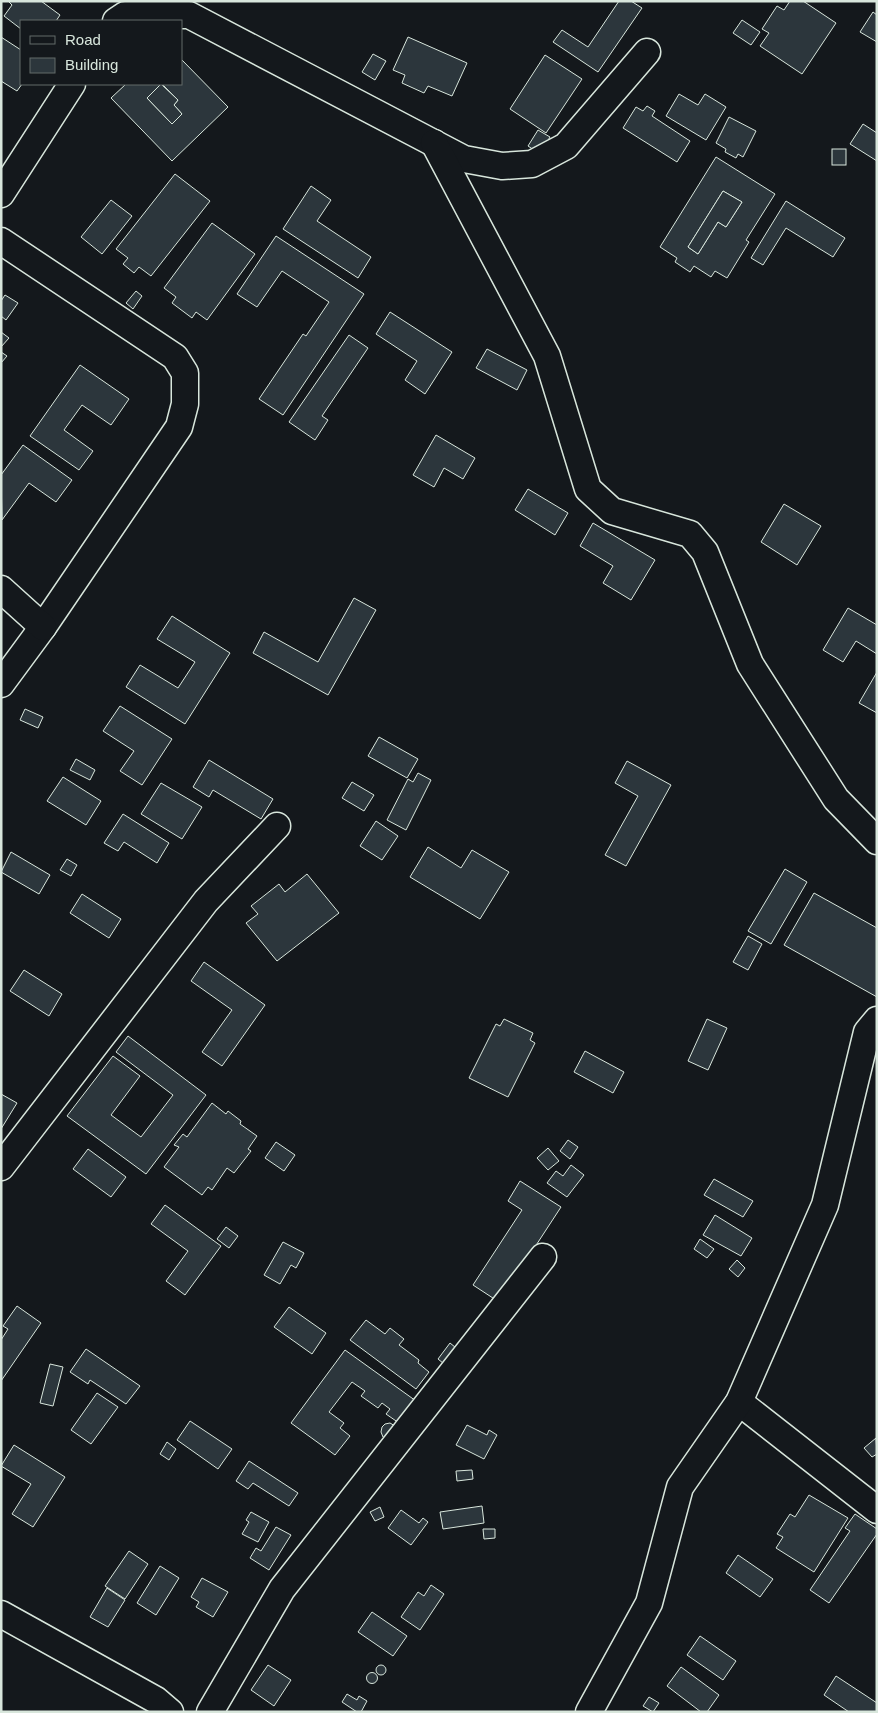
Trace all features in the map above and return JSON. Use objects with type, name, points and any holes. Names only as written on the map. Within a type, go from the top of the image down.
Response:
[{"type":"street","points":[[118,20],[125,15],[188,15],[464,159],[502,166],[532,164],[566,146],[647,52]]},
{"type":"street","points":[[1,194],[71,85]]},
{"type":"street","points":[[434,143],[546,356],[588,489],[612,511],[690,534],[705,552],[750,664],[836,798],[877,841]]},
{"type":"street","points":[[1,241],[175,357],[186,373],[185,404],[179,427],[43,626],[1,684]]},
{"type":"street","points":[[1,589],[43,626]]},
{"type":"street","points":[[1,1167],[206,900],[277,826]]},
{"type":"street","points":[[589,1712],[649,1603],[680,1487],[739,1402],[826,1205],[867,1032],[877,1020]]},
{"type":"street","points":[[210,1712],[282,1589],[543,1257]]},
{"type":"street","points":[[739,1402],[877,1510]]},
{"type":"street","points":[[1,1614],[156,1700],[170,1712]]},
{"type":"building","points":[[8,1],[41,1],[60,15],[57,20],[20,20],[20,28],[4,16],[12,5]]},
{"type":"building","points":[[619,1],[631,1],[642,8],[598,72],[553,42],[562,30],[588,47]]},
{"type":"building","points":[[790,1],[803,1],[836,23],[802,74],[760,46],[769,33],[762,29],[777,6],[784,10]]},
{"type":"building","points":[[873,12],[877,15],[877,42],[860,32]]},
{"type":"building","points":[[742,20],[760,32],[751,45],[733,33]]},
{"type":"building","points":[[1,37],[20,49],[21,85],[17,91],[1,81]]},
{"type":"building","points":[[408,37],[467,63],[452,96],[428,86],[424,93],[402,83],[405,75],[393,70]]},
{"type":"building","points":[[373,54],[386,61],[375,80],[362,72]]},
{"type":"building","points":[[545,55],[582,79],[546,133],[510,109]]},
{"type":"building","points":[[182,60],[228,107],[172,161],[111,98],[125,85],[160,85],[147,98],[172,124],[182,114],[174,105],[178,100],[163,85],[182,85]]},
{"type":"building","points":[[162,85],[178,100],[174,105],[182,114],[172,124],[147,98]]},
{"type":"building","points":[[679,94],[698,105],[705,94],[726,107],[706,140],[666,116]]},
{"type":"building","points":[[647,106],[655,111],[652,116],[690,141],[677,162],[623,128],[636,107],[643,111]]},
{"type":"building","points":[[729,117],[756,131],[743,157],[738,154],[736,158],[725,152],[726,149],[716,143]]},
{"type":"building","points":[[863,124],[877,133],[877,161],[850,144]]},
{"type":"building","points":[[538,130],[550,137],[540,154],[528,146]]},
{"type":"building","points":[[832,149],[846,149],[846,165],[832,165]]},
{"type":"building","points":[[716,157],[775,194],[746,240],[749,242],[727,278],[715,271],[711,277],[694,266],[690,272],[675,262],[677,258],[660,247]],"holes":[[[723,191],[742,202],[726,227],[718,222],[698,254],[688,247]]]},
{"type":"building","points":[[175,174],[210,201],[151,276],[139,267],[134,273],[123,264],[128,258],[116,249]]},
{"type":"building","points":[[311,186],[331,200],[317,221],[371,257],[358,278],[283,229]]},
{"type":"building","points":[[723,191],[742,202],[726,227],[718,222],[698,254],[688,247]]},
{"type":"building","points":[[111,200],[132,216],[102,254],[81,237]]},
{"type":"building","points":[[786,201],[845,238],[833,257],[786,228],[763,265],[751,258]]},
{"type":"building","points":[[212,223],[255,254],[207,320],[196,312],[192,318],[172,303],[176,297],[164,288]]},
{"type":"building","points":[[276,236],[364,294],[283,415],[259,399],[303,334],[306,336],[329,302],[282,271],[257,307],[237,294]]},
{"type":"building","points":[[136,291],[142,296],[133,309],[126,303]]},
{"type":"building","points":[[5,295],[18,303],[6,320],[1,316],[1,301]]},
{"type":"building","points":[[390,312],[452,352],[425,394],[405,380],[417,361],[376,334]]},
{"type":"building","points":[[1,332],[9,338],[1,347]]},
{"type":"building","points":[[349,335],[368,348],[322,416],[328,420],[315,440],[289,422]]},
{"type":"building","points":[[487,349],[527,370],[517,390],[476,368]]},
{"type":"building","points":[[1,352],[7,356],[1,363]]},
{"type":"building","points":[[80,365],[129,399],[111,425],[82,405],[64,430],[93,451],[79,470],[30,436]]},
{"type":"building","points":[[436,435],[475,458],[463,479],[444,468],[434,487],[413,475]]},
{"type":"building","points":[[23,445],[72,480],[56,502],[29,483],[2,520],[1,475]]},
{"type":"building","points":[[528,489],[568,513],[555,535],[515,510]]},
{"type":"building","points":[[784,504],[821,526],[797,565],[761,542]]},
{"type":"building","points":[[593,523],[655,560],[631,600],[603,583],[613,566],[580,546]]},
{"type":"building","points":[[354,598],[376,610],[328,695],[253,653],[264,632],[318,662]]},
{"type":"building","points":[[848,608],[877,625],[877,654],[856,641],[843,662],[823,650]]},
{"type":"building","points":[[172,616],[230,653],[185,724],[126,687],[140,665],[178,688],[195,662],[157,639]]},
{"type":"building","points":[[877,672],[877,713],[859,703]]},
{"type":"building","points":[[120,706],[172,739],[142,785],[120,771],[134,751],[103,731]]},
{"type":"building","points":[[25,709],[43,717],[38,728],[20,720]]},
{"type":"building","points":[[379,737],[418,759],[407,778],[368,756]]},
{"type":"building","points":[[76,759],[95,770],[90,780],[70,770]]},
{"type":"building","points":[[209,760],[273,799],[261,819],[213,790],[209,797],[193,787]]},
{"type":"building","points":[[627,761],[671,785],[626,866],[605,855],[638,796],[615,783]]},
{"type":"building","points":[[418,773],[431,780],[406,830],[387,820],[408,779],[413,782]]},
{"type":"building","points":[[63,777],[101,801],[86,825],[47,801]]},
{"type":"building","points":[[352,782],[374,795],[364,811],[342,798]]},
{"type":"building","points":[[161,783],[202,807],[182,839],[141,814]]},
{"type":"building","points":[[123,814],[169,843],[157,863],[124,842],[118,851],[104,843]]},
{"type":"building","points":[[376,821],[398,836],[382,860],[360,846]]},
{"type":"building","points":[[428,847],[461,868],[472,850],[509,872],[480,919],[410,877]]},
{"type":"building","points":[[11,852],[50,875],[39,894],[1,872]]},
{"type":"building","points":[[67,859],[77,865],[71,876],[60,870]]},
{"type":"building","points":[[785,869],[807,882],[771,944],[748,931]]},
{"type":"building","points":[[307,874],[339,913],[277,961],[246,923],[258,914],[251,906],[279,884],[285,892]]},
{"type":"building","points":[[814,893],[877,928],[877,997],[784,945]]},
{"type":"building","points":[[82,894],[121,919],[109,938],[70,913]]},
{"type":"building","points":[[748,936],[762,944],[748,970],[733,962]]},
{"type":"building","points":[[204,962],[265,1005],[222,1066],[202,1052],[232,1010],[191,981]]},
{"type":"building","points":[[24,970],[62,994],[49,1016],[10,991]]},
{"type":"building","points":[[504,1019],[533,1033],[530,1040],[535,1043],[508,1097],[469,1078],[496,1024],[500,1026]]},
{"type":"building","points":[[707,1019],[727,1028],[708,1070],[688,1061]]},
{"type":"building","points":[[128,1036],[206,1095],[146,1174],[67,1116],[113,1056],[140,1076],[111,1115],[141,1137],[173,1095],[116,1052]]},
{"type":"building","points":[[585,1051],[624,1072],[613,1093],[574,1072]]},
{"type":"building","points":[[1,1094],[17,1103],[1,1129]]},
{"type":"building","points":[[212,1103],[226,1114],[228,1111],[241,1121],[240,1124],[257,1136],[248,1149],[251,1151],[234,1173],[227,1168],[212,1190],[208,1187],[202,1195],[164,1167],[179,1147],[174,1145],[183,1134],[187,1137]]},
{"type":"building","points":[[568,1140],[578,1147],[570,1159],[560,1151]]},
{"type":"building","points":[[276,1142],[295,1155],[284,1171],[265,1158]]},
{"type":"building","points":[[548,1148],[559,1161],[548,1170],[537,1158]]},
{"type":"building","points":[[88,1149],[126,1177],[111,1197],[73,1169]]},
{"type":"building","points":[[571,1165],[584,1175],[567,1197],[547,1183],[556,1171],[563,1176]]},
{"type":"building","points":[[714,1179],[753,1201],[743,1217],[704,1195]]},
{"type":"building","points":[[520,1181],[561,1207],[499,1302],[473,1285],[522,1210],[508,1201]]},
{"type":"building","points":[[165,1205],[221,1246],[185,1295],[166,1281],[188,1251],[151,1224]]},
{"type":"building","points":[[715,1215],[752,1238],[741,1256],[703,1235]]},
{"type":"building","points":[[226,1227],[238,1236],[229,1248],[217,1239]]},
{"type":"building","points":[[700,1239],[714,1249],[707,1258],[694,1249]]},
{"type":"building","points":[[283,1242],[304,1253],[296,1268],[291,1265],[280,1284],[264,1275]]},
{"type":"building","points":[[737,1260],[745,1268],[738,1277],[729,1269]]},
{"type":"building","points":[[17,1306],[41,1323],[1,1381],[1,1340],[8,1329],[3,1326]]},
{"type":"building","points":[[289,1307],[326,1333],[312,1354],[274,1327]]},
{"type":"building","points":[[366,1320],[385,1334],[390,1328],[404,1339],[399,1345],[419,1360],[418,1363],[429,1372],[416,1389],[350,1340]]},
{"type":"building","points":[[450,1343],[461,1352],[449,1368],[438,1359]]},
{"type":"building","points":[[86,1349],[140,1386],[126,1404],[90,1380],[88,1384],[70,1372]]},
{"type":"building","points":[[345,1350],[416,1401],[399,1423],[386,1414],[390,1409],[382,1403],[378,1408],[361,1396],[365,1391],[352,1382],[329,1412],[344,1423],[340,1428],[350,1436],[335,1455],[291,1423]]},
{"type":"building","points":[[50,1364],[63,1367],[53,1406],[40,1403]]},
{"type":"building","points":[[97,1393],[118,1407],[91,1444],[71,1430]]},
{"type":"building","points":[[190,1421],[232,1449],[218,1469],[177,1440]]},
{"type":"building","points":[[390,1423],[395,1426],[387,1439],[383,1437],[381,1432],[385,1424]]},
{"type":"building","points":[[467,1425],[487,1435],[489,1430],[497,1435],[484,1459],[456,1445]]},
{"type":"building","points":[[876,1438],[877,1454],[872,1457],[864,1448]]},
{"type":"building","points":[[167,1442],[176,1449],[169,1460],[160,1454]]},
{"type":"building","points":[[14,1445],[65,1477],[33,1527],[12,1514],[31,1484],[1,1466]]},
{"type":"building","points":[[249,1461],[298,1493],[289,1506],[253,1483],[248,1489],[236,1481]]},
{"type":"building","points":[[472,1470],[473,1479],[457,1481],[456,1471]]},
{"type":"building","points":[[809,1495],[848,1518],[814,1572],[776,1548],[783,1537],[777,1534],[790,1514],[795,1517]]},
{"type":"building","points":[[482,1506],[484,1523],[443,1529],[440,1512]]},
{"type":"building","points":[[380,1507],[384,1517],[375,1521],[370,1512]]},
{"type":"building","points":[[401,1510],[419,1523],[423,1518],[428,1522],[411,1545],[388,1528]]},
{"type":"building","points":[[251,1512],[269,1522],[258,1542],[242,1534],[249,1522],[246,1520]]},
{"type":"building","points":[[855,1514],[877,1529],[877,1534],[829,1603],[810,1590],[850,1531],[845,1528]]},
{"type":"building","points":[[276,1527],[291,1535],[269,1570],[250,1558],[256,1548],[261,1551]]},
{"type":"building","points":[[483,1529],[495,1529],[495,1538],[484,1539]]},
{"type":"building","points":[[129,1551],[148,1564],[125,1599],[105,1586]]},
{"type":"building","points":[[738,1555],[773,1579],[760,1597],[726,1573]]},
{"type":"building","points":[[160,1566],[179,1578],[156,1615],[137,1603]]},
{"type":"building","points":[[202,1578],[228,1592],[213,1617],[196,1607],[199,1602],[191,1597]]},
{"type":"building","points":[[431,1585],[444,1594],[420,1630],[401,1617],[418,1592],[424,1596]]},
{"type":"building","points":[[107,1588],[125,1600],[108,1627],[90,1617]]},
{"type":"building","points":[[372,1612],[407,1636],[393,1656],[358,1632]]},
{"type":"building","points":[[700,1636],[736,1661],[723,1680],[687,1655]]},
{"type":"building","points":[[268,1665],[291,1680],[274,1706],[251,1690]]},
{"type":"building","points":[[379,1665],[383,1665],[386,1670],[385,1674],[379,1675],[376,1672],[376,1668]]},
{"type":"building","points":[[681,1667],[719,1695],[707,1712],[701,1712],[667,1686]]},
{"type":"building","points":[[372,1672],[378,1678],[372,1684],[366,1678]]},
{"type":"building","points":[[836,1676],[877,1703],[877,1712],[849,1712],[824,1695]]},
{"type":"building","points":[[347,1694],[357,1700],[359,1696],[367,1701],[361,1712],[357,1712],[342,1702]]},
{"type":"building","points":[[649,1697],[659,1703],[653,1712],[643,1706]]}]
